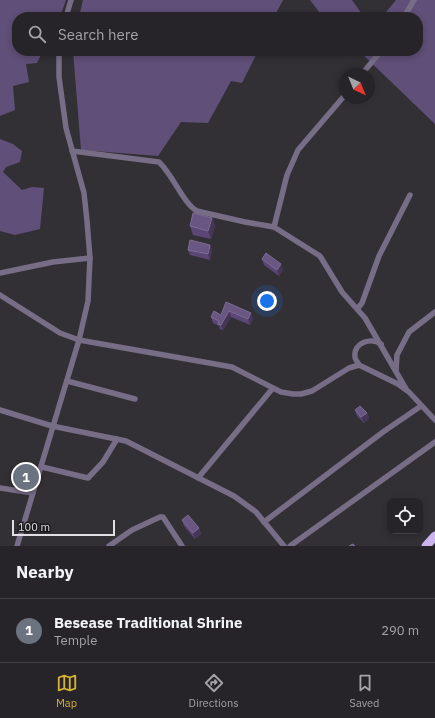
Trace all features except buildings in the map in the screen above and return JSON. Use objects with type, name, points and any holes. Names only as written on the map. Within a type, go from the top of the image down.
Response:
[{"type":"highway","points":[[426,546],[435,536]]},
{"type":"street","points":[[67,12],[71,0]]},
{"type":"street","points":[[407,12],[414,0]]},
{"type":"street","points":[[17,546],[79,340],[88,301],[90,258],[84,193],[66,128],[59,77],[58,56]]},
{"type":"street","points":[[367,68],[377,56]]},
{"type":"street","points":[[274,227],[287,175],[298,150],[339,102]]},
{"type":"street","points":[[72,151],[159,162],[173,178],[191,208],[197,211],[245,222],[274,227],[320,256],[342,292],[358,308],[381,344],[396,373],[409,392],[435,420]]},
{"type":"street","points":[[358,308],[362,303],[379,256],[410,195]]},
{"type":"street","points":[[0,273],[46,263],[90,258]]},
{"type":"street","points":[[0,295],[60,333],[79,340],[220,364],[243,372],[281,392],[301,394],[322,386],[349,368],[359,365]]},
{"type":"street","points":[[396,373],[397,355],[409,332],[435,312]]},
{"type":"street","points":[[381,344],[376,340],[370,340],[360,345],[356,351],[355,357],[359,365],[398,384],[409,392]]},
{"type":"street","points":[[67,381],[135,399]]},
{"type":"street","points":[[198,478],[273,388]]},
{"type":"street","points":[[264,522],[421,406]]},
{"type":"street","points":[[0,410],[52,426],[126,441],[234,496],[264,522],[284,546]]},
{"type":"street","points":[[42,467],[88,478],[103,462],[117,439]]},
{"type":"street","points":[[290,546],[435,442]]},
{"type":"street","points":[[0,488],[33,494]]},
{"type":"street","points":[[109,546],[132,530],[163,517],[182,546]]},
{"type":"shaded area","points":[[0,0],[66,0],[62,12],[12,12],[12,56],[40,56],[37,63],[26,64],[29,82],[13,86],[15,110],[0,116]]},
{"type":"shaded area","points":[[83,0],[283,0],[277,12],[80,12]]},
{"type":"shaded area","points":[[310,0],[352,0],[360,12],[319,12]]},
{"type":"shaded area","points":[[396,0],[435,0],[435,124],[364,56],[423,56],[423,12],[386,12]]},
{"type":"shaded area","points":[[73,56],[256,56],[242,83],[231,81],[208,123],[181,122],[158,156],[81,150]]},
{"type":"shaded area","points":[[0,139],[13,144],[22,151],[20,162],[6,167],[3,172],[22,190],[32,187],[44,188],[40,229],[15,235],[0,231]]},
{"type":"place","name":"Besease Traditional Shrine","points":[[26,477]]}]
